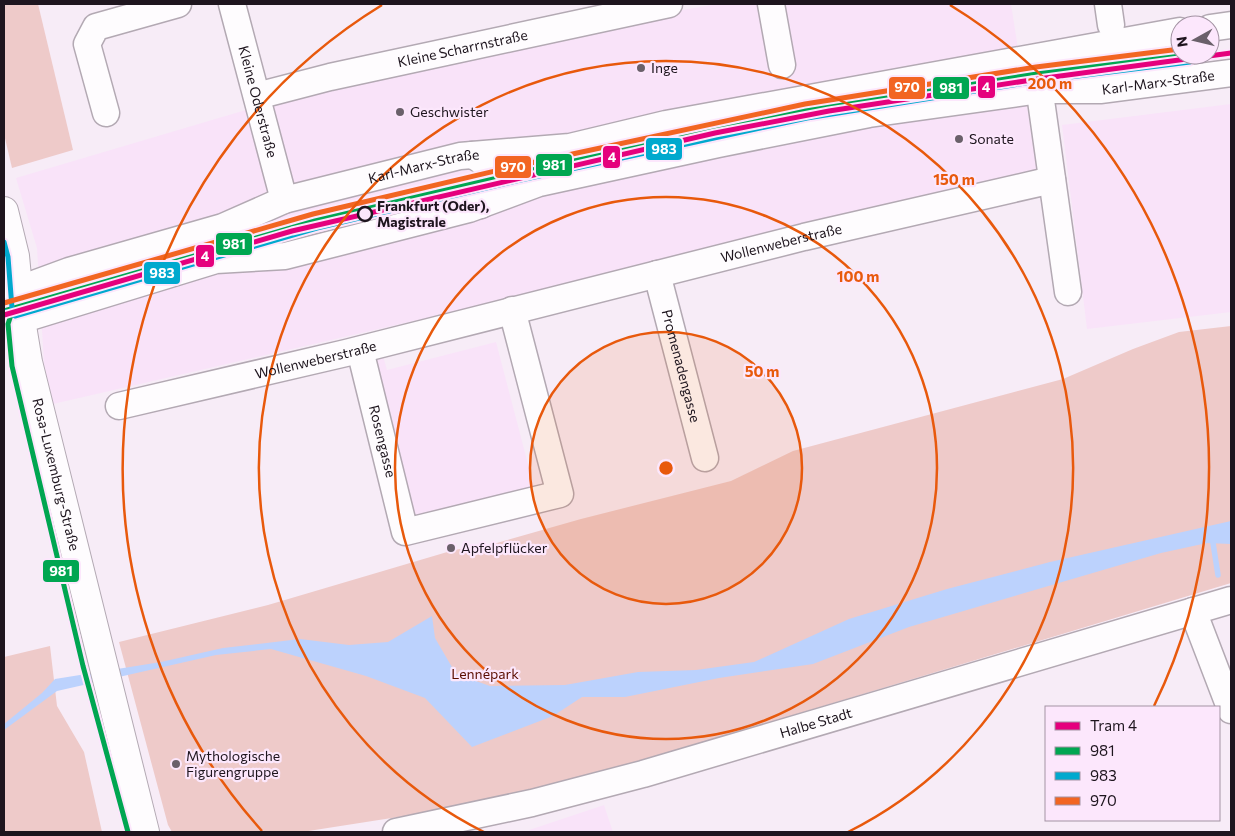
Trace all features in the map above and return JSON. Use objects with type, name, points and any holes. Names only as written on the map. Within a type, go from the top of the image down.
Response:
[{"type":"main road","name":"Rosa-Luxemburg-Straße","points":[[4,211],[14,248],[9,326],[104,708],[145,832]]},
{"type":"main road","name":"Rosa-Luxemburg-Straße","points":[[104,708],[128,832]]},
{"type":"street","points":[[106,113],[87,44],[96,27],[178,4]]},
{"type":"street","name":"Kleine Oderstraße","points":[[232,4],[284,200]]},
{"type":"street","name":"Kleine Scharrnstraße","points":[[257,96],[330,77],[669,4]]},
{"type":"street","points":[[771,4],[782,66]]},
{"type":"street","name":"Karl-Marx-Straße","points":[[11,292],[70,271],[223,227],[284,200],[460,156],[570,147],[666,124],[1170,33]]},
{"type":"street","points":[[1034,57],[1068,292]]},
{"type":"street","name":"Karl-Marx-Straße","points":[[9,326],[216,260],[285,256],[469,210],[548,180],[718,144],[869,114],[1040,90],[1100,90],[1231,74]]},
{"type":"street","points":[[472,155],[488,166],[492,179],[490,191],[481,205]]},
{"type":"street","name":"Wollenweberstraße","points":[[119,406],[360,350],[512,310],[919,209],[1052,180]]},
{"type":"street","name":"Promenadengasse","points":[[657,274],[705,458]]},
{"type":"street","name":"Rosengasse","points":[[360,350],[405,532],[560,494],[512,310]]},
{"type":"street","name":"Halbe Stadt","points":[[396,832],[532,804],[643,774],[1231,600]]},
{"type":"street","points":[[1193,612],[1231,710]]},
{"type":"shaded area","points":[[718,4],[1011,4],[1038,177],[53,404],[44,363],[37,248],[16,178],[273,102],[629,19]]},
{"type":"shaded area","points":[[1231,104],[1231,312],[1087,329],[1062,125]]},
{"type":"shaded area","points":[[496,342],[535,491],[413,523],[371,359],[383,356],[387,370]]},
{"type":"shaded area","points":[[604,805],[613,832],[530,832],[529,830]]},
{"type":"green space","points":[[4,4],[38,4],[73,150],[12,168],[4,134]]},
{"type":"green space","name":"Lennépark","points":[[1231,326],[1231,583],[519,798],[302,832],[172,832],[168,825],[119,642],[268,605],[454,550],[497,543],[581,519],[731,481],[793,451],[1063,379],[1133,349],[1179,332]]},
{"type":"green space","points":[[50,646],[57,706],[84,752],[102,832],[4,832],[4,657]]},
{"type":"water","points":[[1231,521],[1231,544],[1207,543],[1161,553],[909,627],[813,664],[719,678],[625,697],[582,697],[553,716],[472,747],[425,698],[366,676],[271,649],[216,655],[57,691],[4,730],[4,724],[42,693],[55,679],[161,662],[223,648],[300,639],[349,645],[388,642],[432,616],[435,638],[456,674],[490,686],[565,685],[638,672],[696,670],[754,662],[849,619],[947,589],[1050,562]]},
{"type":"waterway","points":[[1213,543],[1218,575]]},
{"type":"tram line","name":"4","points":[[4,315],[292,231],[715,133],[829,111],[1038,79],[1231,53]]},
{"type":"transit line","name":"970","points":[[4,303],[313,214],[512,167],[805,104],[1036,67],[1170,50]]},
{"type":"transit line","name":"981","points":[[4,311],[315,221],[514,174],[806,111],[1037,74],[1170,57]]},
{"type":"transit line","name":"983","points":[[4,311],[15,316],[317,228],[516,181],[807,118],[1038,81],[1170,64]]},
{"type":"transit line","name":"983","points":[[4,242],[8,257],[12,308]]},
{"type":"transit line","name":"981","points":[[13,309],[8,324],[12,366],[83,666],[128,832]]},
{"type":"place","name":"Inge","points":[[641,68]]},
{"type":"place","name":"Geschwister","points":[[400,112]]},
{"type":"place","name":"Sonate","points":[[959,139]]},
{"type":"place","name":"Frankfurt (Oder), Magistrale","points":[[365,214]]},
{"type":"place","name":"Apfelpflücker","points":[[451,548]]},
{"type":"place","name":"Mythologische Figurengruppe","points":[[176,764]]}]
